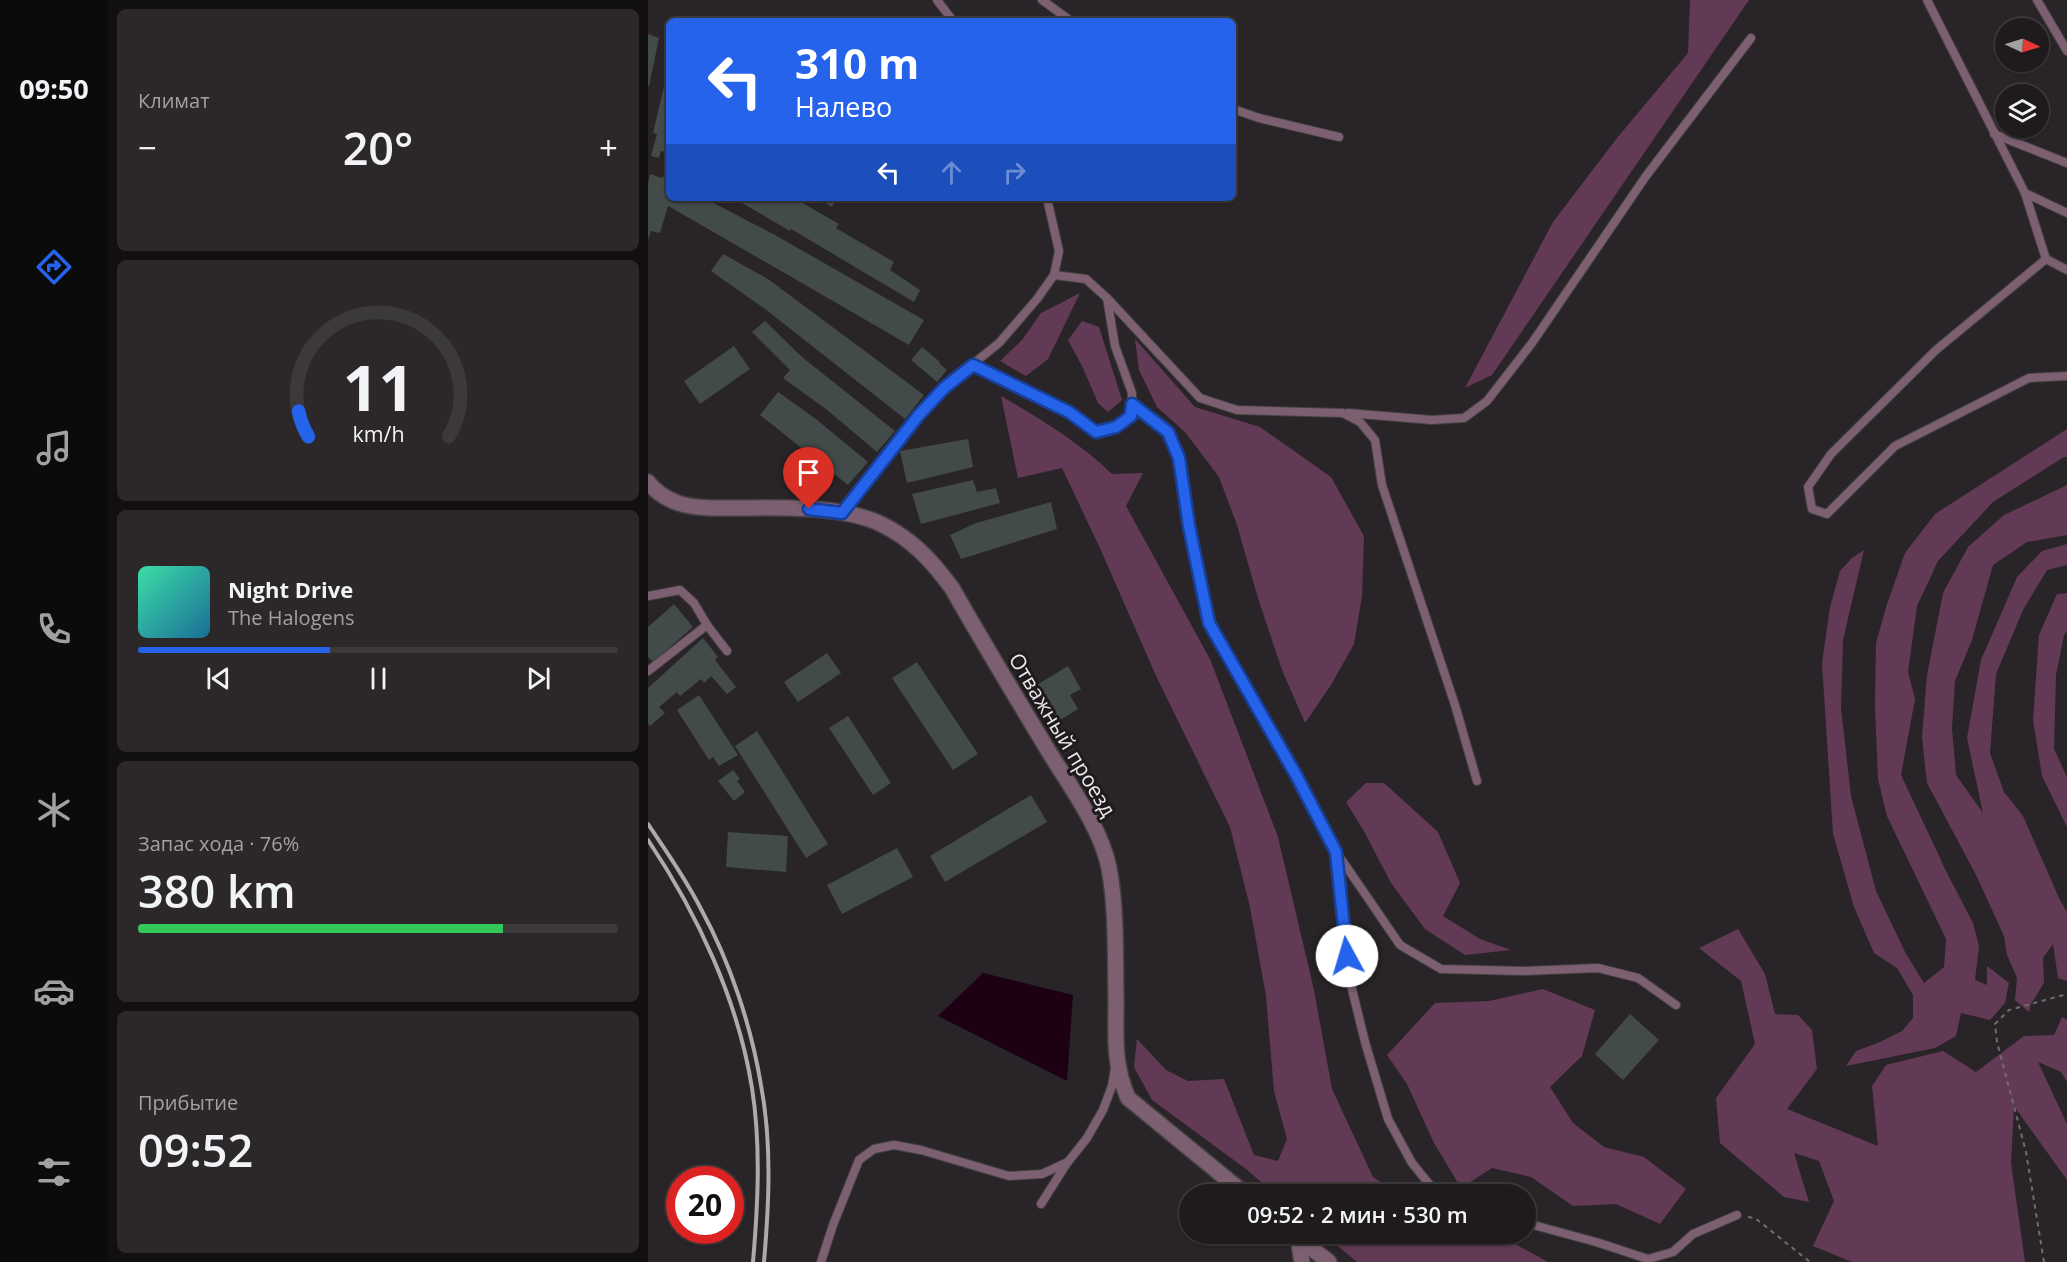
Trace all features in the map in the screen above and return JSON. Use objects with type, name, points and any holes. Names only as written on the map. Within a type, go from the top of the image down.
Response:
[{"type":"street","name":"Отважный проезд","points":[[648,482],[654,489],[678,503],[697,506],[796,508],[842,513],[880,524],[907,540],[931,560],[951,588],[1081,804],[1102,846],[1111,884],[1116,948],[1116,1060],[1120,1080],[1128,1098],[1233,1184]]},
{"type":"street","points":[[1297,1244],[1302,1262]]},
{"type":"street","points":[[1306,1244],[1329,1262]]},
{"type":"lane","points":[[937,0],[951,18]]},
{"type":"lane","points":[[1042,0],[1067,18]]},
{"type":"lane","points":[[1927,0],[2025,193],[2046,259],[2067,270]]},
{"type":"lane","points":[[2037,0],[2067,51]]},
{"type":"lane","points":[[1054,275],[1086,279],[1107,298],[1200,398],[1237,410],[1343,413],[1432,420],[1464,418],[1487,401],[1532,344],[1646,176],[1751,38]]},
{"type":"lane","points":[[1236,110],[1259,118],[1339,137]]},
{"type":"lane","points":[[1994,134],[2067,163]]},
{"type":"lane","points":[[2025,193],[2067,213]]},
{"type":"lane","points":[[842,513],[918,416],[944,388],[999,343],[1037,299],[1054,275],[1059,251],[1048,201]]},
{"type":"lane","points":[[2046,259],[1936,350],[1831,454],[1808,487],[1812,509],[1827,514],[1895,446],[2029,378],[2067,376]]},
{"type":"lane","points":[[973,365],[1069,412],[1096,432],[1116,427],[1131,416],[1132,393],[1115,346],[1107,298]]},
{"type":"lane","points":[[1132,404],[1168,432],[1179,458],[1189,526],[1209,623],[1296,775],[1336,852],[1400,945],[1441,969],[1523,971],[1598,968],[1638,978],[1676,1005]]},
{"type":"lane","points":[[1343,413],[1360,422],[1375,440],[1382,485],[1455,705],[1477,781]]},
{"type":"lane","points":[[648,596],[680,590],[694,603],[727,651]]},
{"type":"lane","points":[[648,671],[707,625]]},
{"type":"lane","points":[[1336,852],[1349,977],[1365,1042],[1388,1119],[1412,1163],[1429,1184]]},
{"type":"lane","points":[[1041,1204],[1068,1162],[1087,1138],[1103,1110],[1112,1086],[1116,1060]]},
{"type":"lane","points":[[821,1262],[833,1224],[859,1160],[874,1149],[894,1145],[921,1150],[1009,1176],[1042,1174],[1068,1162]]},
{"type":"lane","points":[[1536,1226],[1648,1259],[1673,1252],[1693,1234],[1737,1215]]},
{"type":"path","points":[[2044,1262],[2026,1152],[1997,1042],[1995,1024],[2009,1010],[2067,994]]},
{"type":"path","points":[[1737,1215],[1755,1218],[1810,1262]]},
{"type":"shaded area","points":[[1690,0],[1749,0],[1492,375],[1465,388],[1553,222],[1617,138],[1688,53]]},
{"type":"shaded area","points":[[1080,293],[1048,359],[1026,376],[1000,361],[1022,340],[1041,313]]},
{"type":"shaded area","points":[[1082,321],[1099,327],[1122,400],[1108,412],[1098,403],[1068,340]]},
{"type":"shaded area","points":[[1135,339],[1195,407],[1260,427],[1331,477],[1364,536],[1362,596],[1354,644],[1331,685],[1305,723],[1282,670],[1237,525],[1219,477],[1185,432],[1157,407],[1139,370]]},
{"type":"shaded area","points":[[1001,396],[1059,432],[1112,474],[1143,473],[1126,506],[1210,659],[1278,837],[1314,990],[1332,1089],[1373,1177],[1384,1184],[1263,1184],[1152,1100],[1134,1067],[1137,1039],[1166,1070],[1188,1081],[1224,1079],[1254,1155],[1278,1161],[1287,1139],[1274,1091],[1266,996],[1250,907],[1230,827],[1157,678],[1062,468],[1018,478]]},
{"type":"shaded area","points":[[2067,429],[2067,457],[1993,502],[1938,561],[1917,606],[1908,672],[1915,699],[1901,775],[1973,923],[1979,946],[1975,980],[1987,985],[1987,966],[2009,983],[2005,1003],[1990,1020],[1961,1013],[1956,1036],[1935,1048],[1846,1066],[1856,1051],[1902,1031],[1913,1018],[1913,995],[1897,968],[1874,953],[1854,907],[1833,834],[1822,663],[1830,607],[1840,571],[1852,558],[1864,550],[1843,640],[1841,708],[1851,796],[1876,891],[1905,952],[1924,983],[1944,967],[1946,939],[1887,816],[1878,779],[1875,706],[1876,643],[1905,553],[1935,514]]},
{"type":"shaded area","points":[[2067,485],[2067,535],[2027,542],[1993,565],[1972,640],[1955,681],[1952,728],[1956,775],[1983,813],[1967,738],[1981,660],[2017,577],[2042,551],[2067,544],[2067,565],[2047,570],[2023,610],[1996,674],[1990,753],[2004,792],[2023,816],[2067,912],[2067,981],[2058,978],[2053,944],[2043,958],[2044,983],[2031,1004],[2029,1012],[2015,1000],[2017,978],[2007,955],[2004,936],[1976,875],[1927,783],[1922,737],[1927,675],[1943,593],[1968,547],[2004,515]]},
{"type":"shaded area","points":[[2067,593],[2067,631],[2064,635],[2056,675],[2054,749],[2067,777],[2067,827],[2042,776],[2033,720],[2039,635],[2057,594]]},
{"type":"shaded area","points":[[1366,783],[1384,783],[1438,832],[1460,883],[1443,916],[1480,939],[1511,950],[1465,955],[1425,929],[1391,883],[1346,802]]},
{"type":"shaded area","points":[[1738,929],[1765,974],[1775,1014],[1798,1015],[1812,1030],[1817,1069],[1787,1109],[1878,1146],[1872,1086],[1886,1065],[1943,1051],[1976,1072],[2024,1036],[2054,1035],[2062,1017],[2067,1020],[2067,1082],[2061,1072],[2038,1062],[2067,1124],[2067,1180],[2014,1106],[2011,1163],[2025,1262],[1852,1262],[1813,1246],[1834,1201],[1819,1161],[1794,1153],[1809,1202],[1784,1197],[1720,1143],[1716,1098],[1755,1044],[1741,981],[1699,948]]},
{"type":"shaded area","points":[[983,973],[1073,995],[1067,1081],[938,1016]]},
{"type":"shaded area","points":[[1543,989],[1595,1010],[1582,1056],[1550,1087],[1573,1123],[1604,1147],[1644,1157],[1686,1189],[1660,1224],[1616,1204],[1573,1206],[1531,1177],[1492,1168],[1467,1184],[1459,1184],[1434,1143],[1407,1084],[1387,1055],[1435,1003],[1489,1001]]},
{"type":"shaded area","points":[[1335,1244],[1515,1244],[1548,1262],[1357,1262]]},
{"type":"building","points":[[648,34],[659,38],[649,86],[648,86]]},
{"type":"building","points":[[666,78],[666,152],[661,151],[659,158],[651,156],[657,134],[653,133]]},
{"type":"building","points":[[650,174],[662,178],[663,176],[666,178],[666,201],[710,201],[775,235],[924,320],[909,345],[668,206],[660,233],[651,231],[648,240]]},
{"type":"building","points":[[743,201],[799,201],[839,224],[836,228],[894,262],[890,270],[920,290],[914,302],[791,229],[790,231],[742,203]]},
{"type":"building","points":[[822,201],[835,201],[832,207]]},
{"type":"building","points":[[723,254],[768,279],[924,395],[905,419],[765,309],[711,271]]},
{"type":"building","points":[[765,321],[802,357],[895,431],[877,452],[827,410],[783,378],[790,370],[752,332]]},
{"type":"building","points":[[734,346],[750,369],[700,404],[684,381]]},
{"type":"building","points":[[922,347],[947,370],[937,382],[911,360]]},
{"type":"building","points":[[778,392],[816,419],[868,462],[848,485],[760,415]]},
{"type":"building","points":[[968,439],[973,467],[907,483],[900,451]]},
{"type":"building","points":[[973,480],[977,492],[996,488],[1000,503],[921,524],[912,494]]},
{"type":"building","points":[[1051,502],[1057,529],[961,559],[950,535],[976,523]]},
{"type":"building","points":[[674,604],[693,627],[653,662],[648,657],[648,627]]},
{"type":"building","points":[[703,638],[718,657],[715,660],[736,687],[727,694],[711,676],[704,683],[701,679],[680,696],[677,692],[659,707],[665,713],[650,726],[648,724],[648,688]]},
{"type":"building","points":[[827,653],[841,673],[798,702],[784,682]]},
{"type":"building","points":[[917,662],[978,754],[953,770],[892,678]]},
{"type":"building","points":[[1068,666],[1081,689],[1070,695],[1078,709],[1052,725],[1030,689]]},
{"type":"building","points":[[699,695],[738,755],[719,766],[713,757],[709,760],[677,710]]},
{"type":"building","points":[[848,716],[891,783],[873,795],[829,728]]},
{"type":"building","points":[[757,731],[828,844],[806,858],[735,746]]},
{"type":"building","points":[[733,770],[740,779],[737,781],[745,792],[734,801],[718,781]]},
{"type":"building","points":[[1031,795],[1047,822],[945,882],[930,856]]},
{"type":"building","points":[[728,832],[788,836],[786,872],[726,867]]},
{"type":"building","points":[[897,848],[913,877],[842,914],[827,885]]},
{"type":"building","points":[[1630,1014],[1659,1040],[1623,1080],[1595,1054]]},
{"type":"railway","points":[[648,824],[689,887],[721,950],[738,994],[757,1062],[768,1151],[764,1262]]},
{"type":"railway","points":[[648,840],[699,927],[726,990],[746,1055],[755,1109],[758,1153],[753,1262]]},
{"type":"route","points":[[809,509],[842,513],[918,416],[944,388],[973,365],[1069,412],[1096,432],[1116,427],[1131,416],[1132,404],[1168,432],[1179,458],[1189,526],[1209,623],[1296,775],[1336,852],[1347,956]]}]
